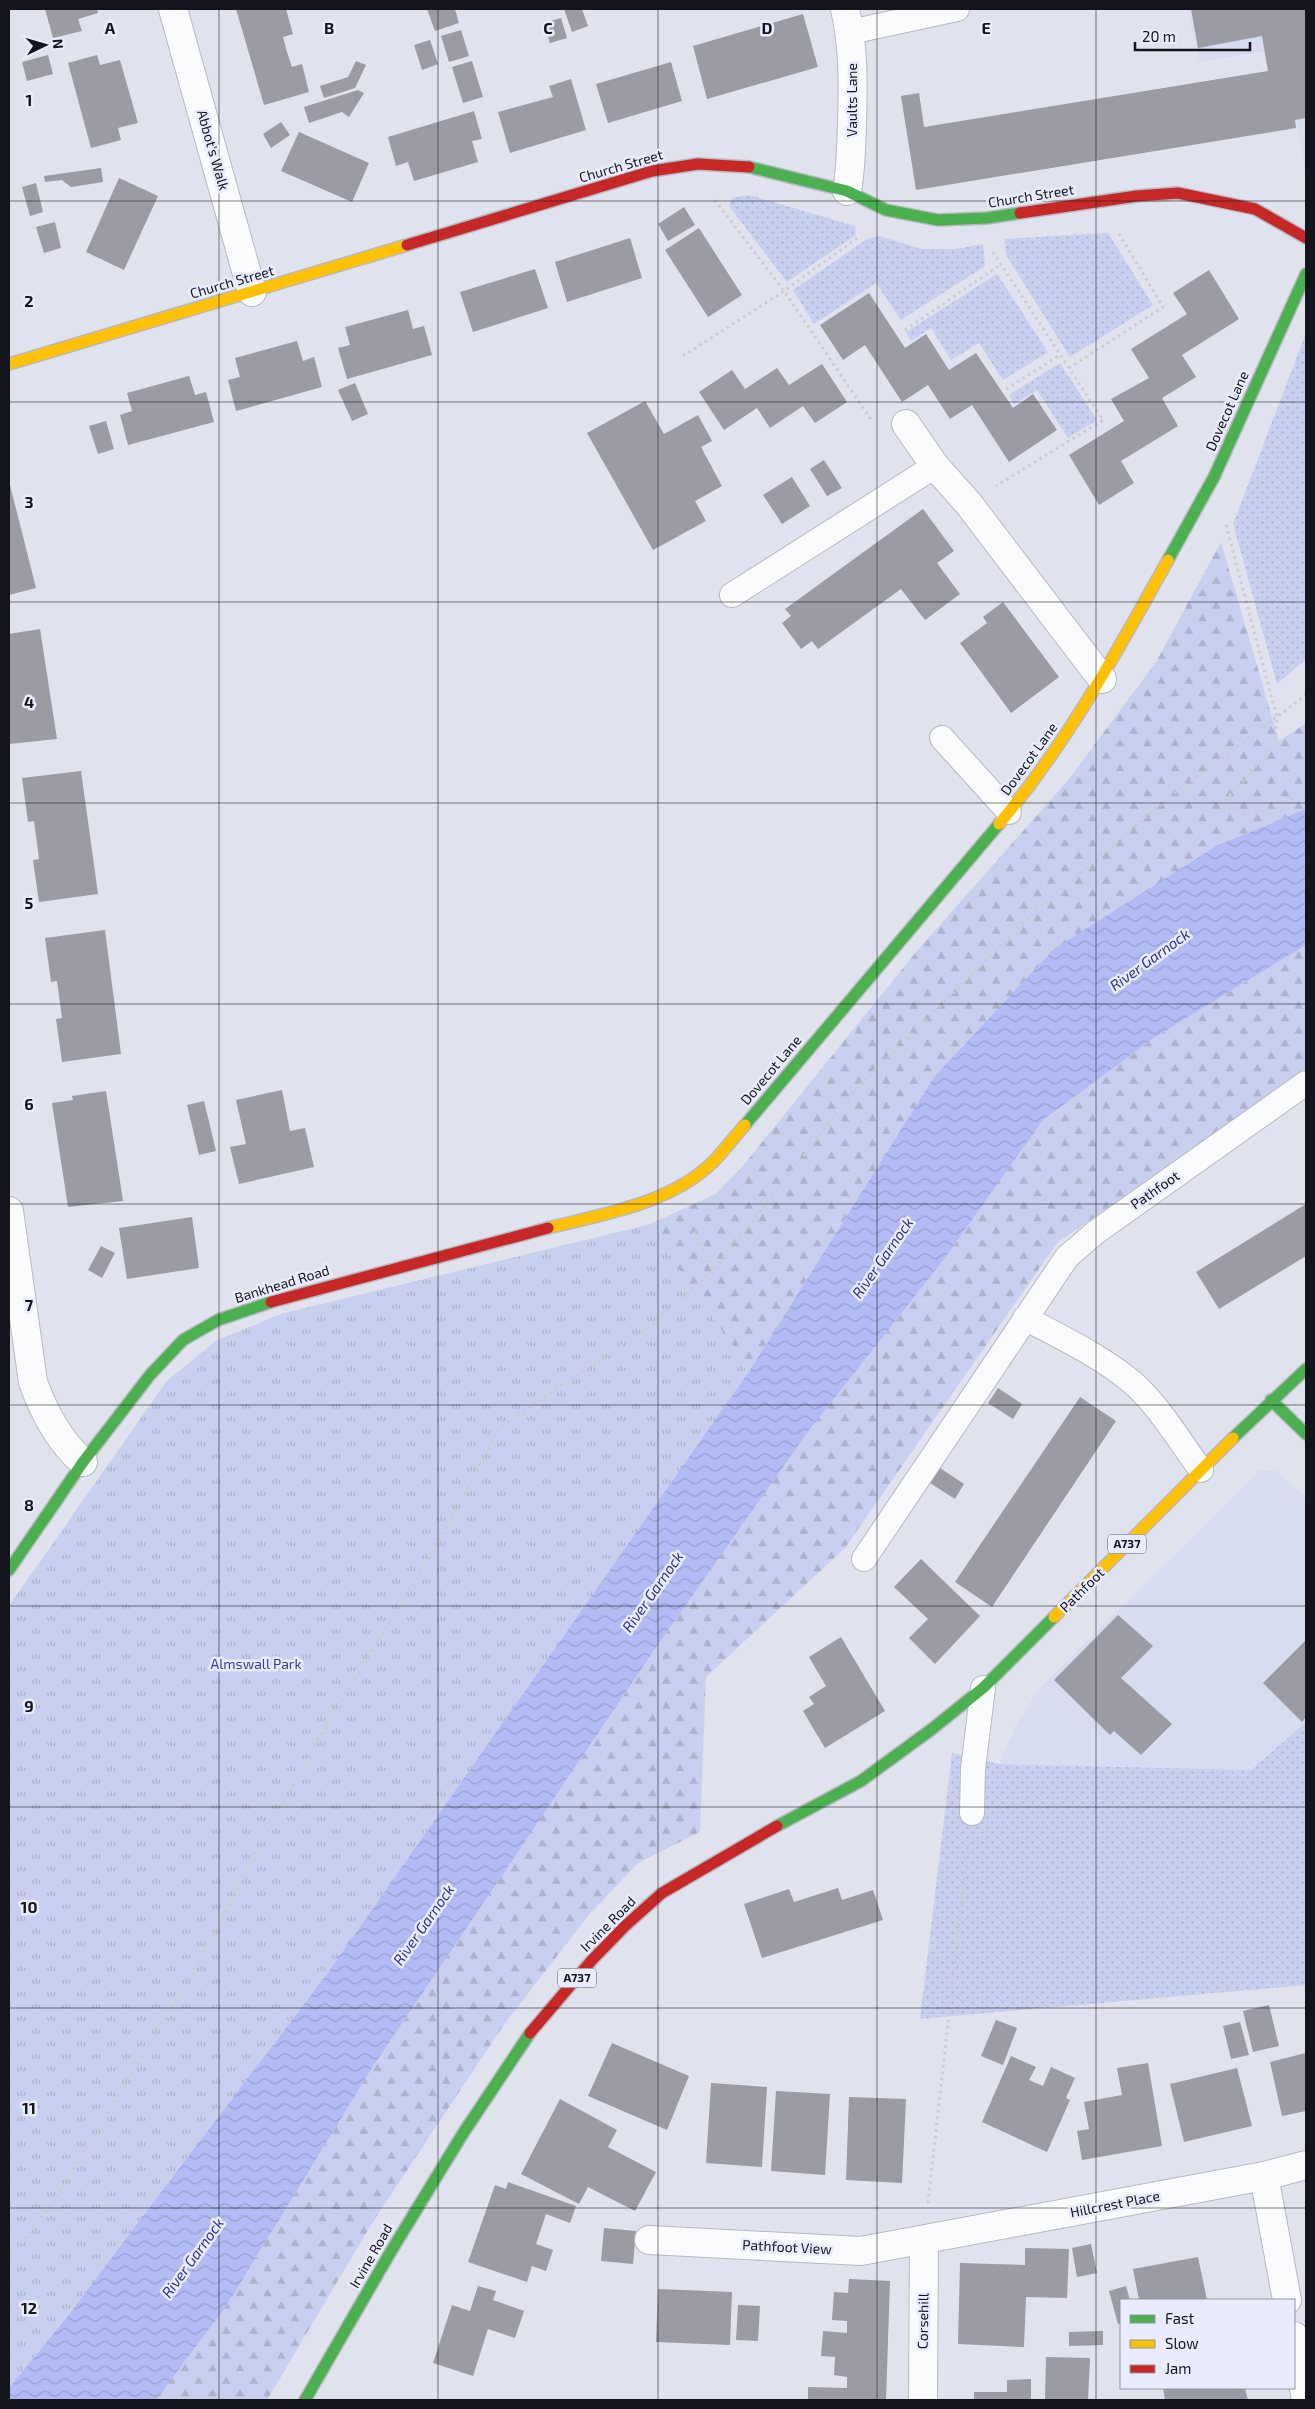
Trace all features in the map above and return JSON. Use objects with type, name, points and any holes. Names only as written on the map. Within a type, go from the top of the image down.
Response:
[{"type":"street","name":"Abbot's Walk","points":[[174,9],[252,292]]},
{"type":"street","name":"Vaults Lane","points":[[847,20],[854,83],[851,172],[847,191]]},
{"type":"street","name":"Church Street","points":[[9,364],[652,171],[698,164],[750,167],[847,191],[881,208],[938,220],[987,218],[1100,201],[1178,193],[1255,209],[1306,238]]},
{"type":"street","name":"Dovecot Lane","points":[[673,1191],[694,1179],[713,1162],[1009,812],[1053,754],[1102,679],[1214,477],[1306,274]]},
{"type":"street","points":[[906,424],[935,466],[968,504],[1102,679]]},
{"type":"street","name":"Bankhead Road","points":[[9,1570],[83,1462],[150,1375],[183,1340],[218,1320],[284,1297],[626,1208],[673,1191]]},
{"type":"street","points":[[9,1211],[33,1382],[42,1408],[68,1449],[83,1462]]},
{"type":"street","name":"A737","points":[[1271,1400],[1306,1368]]},
{"type":"street","points":[[1271,1400],[1306,1434]]},
{"type":"street","name":"Pathfoot","points":[[983,1688],[1271,1400]]},
{"type":"street","name":"Irvine Road","points":[[306,2400],[390,2253],[462,2134],[525,2039],[592,1960],[625,1926],[662,1893],[764,1833],[861,1781],[932,1729],[983,1688]]},
{"type":"street","name":"Hillcrest Place","points":[[924,2241],[1264,2176],[1306,2165]]},
{"type":"street","points":[[1264,2176],[1287,2299]]},
{"type":"street","name":"Pathfoot View","points":[[650,2240],[861,2251],[924,2241]]},
{"type":"street","name":"Corsehill","points":[[923,2400],[924,2241]]},
{"type":"street","points":[[1295,2341],[1306,2400]]},
{"type":"lane","points":[[847,20],[957,9]]},
{"type":"lane","points":[[732,595],[935,466]]},
{"type":"lane","points":[[942,738],[1009,812]]},
{"type":"lane","name":"Pathfoot","points":[[864,1559],[1067,1257],[1096,1232],[1306,1084]]},
{"type":"lane","points":[[1025,1318],[1094,1355],[1134,1384],[1156,1409],[1201,1470]]},
{"type":"lane","points":[[972,1813],[973,1769],[983,1688]]},
{"type":"path","points":[[698,164],[701,182],[784,291],[878,431],[906,424]]},
{"type":"path","points":[[1069,368],[1163,307],[1100,201]]},
{"type":"path","points":[[683,356],[784,291],[871,228],[881,208]]},
{"type":"path","points":[[968,504],[1103,420],[1000,265],[990,247],[987,218]]},
{"type":"path","points":[[905,330],[1000,265]]},
{"type":"path","points":[[1006,389],[1060,355]]},
{"type":"path","points":[[1214,477],[1277,718],[1275,745],[1220,806],[1256,814],[1306,793]]},
{"type":"path","points":[[9,2259],[55,2200],[196,1967],[311,1751],[438,1541],[501,1426],[642,1332],[714,1270],[857,1088],[1036,911],[1168,798],[1306,695]]},
{"type":"path","points":[[673,1191],[714,1270]]},
{"type":"path","points":[[924,2241],[972,1813]]},
{"type":"shaded area","points":[[1188,9],[1306,9],[1306,180],[1285,48],[1199,62]]},
{"type":"shaded area","points":[[1260,1470],[1277,1471],[1306,1498],[1306,1722],[1251,1770],[999,1764],[1017,1723],[1039,1689]]},
{"type":"green space","points":[[749,195],[855,226],[856,235],[787,282],[729,206],[732,198]]},
{"type":"green space","points":[[1108,233],[1153,305],[1070,357],[1006,255],[1005,239]]},
{"type":"green space","points":[[879,236],[922,249],[956,249],[983,244],[985,266],[901,320],[876,283],[814,324],[793,290],[867,239]]},
{"type":"green space","points":[[997,274],[1048,352],[1003,380],[979,343],[951,360],[931,328],[911,341],[906,332]]},
{"type":"green space","points":[[1306,333],[1306,659],[1277,684],[1233,524]]},
{"type":"green space","points":[[1060,363],[1097,420],[1068,438],[1037,390],[1014,404],[1009,395]]},
{"type":"green space","name":"Almswall Park","points":[[1221,542],[1279,741],[1306,723],[1306,809],[1218,845],[934,1077],[750,1370],[329,1971],[9,2388],[9,1606],[167,1381],[216,1341],[281,1314],[648,1225],[716,1194],[742,1167],[916,952],[1069,779],[1156,662]]},
{"type":"green space","points":[[1306,945],[1306,1070],[1057,1243],[845,1548],[706,1677],[700,1832],[638,1863],[588,1916],[505,2023],[374,2220],[267,2400],[156,2400],[227,2305],[372,2068],[655,1649],[807,1433],[942,1262],[1043,1120],[1154,1038]]},
{"type":"green space","name":"Almswall Park","points":[[648,1225],[750,1370],[388,1886],[296,2013],[107,2265],[9,2388],[9,1606],[167,1381],[216,1341],[281,1314]]},
{"type":"green space","points":[[1306,1722],[1306,1985],[920,2019],[952,1753],[999,1764],[1251,1770]]},
{"type":"water","name":"River Garnock","points":[[1306,809],[1306,945],[1154,1038],[1043,1120],[942,1262],[807,1433],[655,1649],[372,2068],[227,2305],[156,2400],[9,2400],[9,2388],[69,2314],[329,1971],[750,1370],[934,1077],[1054,949],[1218,845]]},
{"type":"building","points":[[45,9],[97,9],[98,13],[78,19],[82,31],[53,38]]},
{"type":"building","points":[[236,9],[286,9],[293,34],[283,37],[287,52],[292,67],[302,64],[309,92],[264,105]]},
{"type":"building","points":[[427,9],[455,9],[459,23],[435,31]]},
{"type":"building","points":[[564,9],[582,9],[588,26],[572,32]]},
{"type":"building","points":[[1191,9],[1306,9],[1306,118],[1295,120],[1296,128],[916,190],[901,96],[919,93],[924,127],[1268,71],[1262,36],[1198,48]]},
{"type":"building","points":[[803,14],[818,67],[707,99],[693,46]]},
{"type":"building","points":[[561,18],[567,38],[550,43],[544,23]]},
{"type":"building","points":[[461,30],[469,56],[449,62],[441,36]]},
{"type":"building","points":[[430,40],[438,64],[422,70],[414,45]]},
{"type":"building","points":[[48,55],[53,74],[27,81],[22,62]]},
{"type":"building","points":[[97,55],[100,65],[120,60],[138,123],[118,128],[121,140],[91,148],[68,63]]},
{"type":"building","points":[[356,61],[366,65],[355,88],[324,98],[320,86],[348,77]]},
{"type":"building","points":[[472,61],[483,97],[463,103],[452,67]]},
{"type":"building","points":[[671,62],[682,101],[608,123],[596,84]]},
{"type":"building","points":[[571,79],[586,130],[510,153],[498,112],[553,97],[549,86]]},
{"type":"building","points":[[358,90],[364,93],[349,117],[342,112],[309,123],[304,107]]},
{"type":"building","points":[[474,111],[482,139],[472,141],[478,162],[414,181],[408,162],[396,166],[388,137]]},
{"type":"building","points":[[281,122],[290,135],[271,148],[263,134]]},
{"type":"building","points":[[299,132],[369,163],[352,202],[281,171]]},
{"type":"building","points":[[101,168],[103,182],[71,187],[62,180],[45,182],[44,176]]},
{"type":"building","points":[[119,178],[158,196],[124,270],[86,252]]},
{"type":"building","points":[[36,183],[43,212],[30,216],[22,187]]},
{"type":"building","points":[[684,207],[695,225],[668,241],[658,224]]},
{"type":"building","points":[[55,222],[61,248],[44,253],[36,227]]},
{"type":"building","points":[[699,228],[742,295],[708,317],[665,250]]},
{"type":"building","points":[[630,238],[642,278],[567,302],[555,262]]},
{"type":"building","points":[[535,269],[548,308],[473,332],[460,292]]},
{"type":"building","points":[[1209,270],[1239,319],[1182,355],[1196,377],[1162,398],[1178,426],[1121,461],[1134,483],[1099,505],[1069,455],[1124,421],[1111,399],[1149,378],[1131,349],[1187,314],[1173,293]]},
{"type":"building","points":[[869,293],[905,348],[926,334],[949,370],[976,353],[1013,408],[1033,394],[1057,430],[1009,462],[972,405],[950,419],[928,385],[902,402],[865,345],[843,360],[820,325]]},
{"type":"building","points":[[408,310],[413,329],[424,326],[432,355],[347,379],[338,348],[350,345],[345,327]]},
{"type":"building","points":[[297,341],[303,361],[314,357],[322,387],[236,411],[228,380],[240,377],[235,358]]},
{"type":"building","points":[[822,364],[847,402],[815,423],[803,406],[770,428],[757,408],[724,430],[699,392],[732,370],[745,389],[777,368],[789,385]]},
{"type":"building","points":[[189,376],[195,395],[206,392],[214,422],[128,445],[120,415],[132,411],[127,393]]},
{"type":"building","points":[[355,383],[368,414],[352,421],[338,390]]},
{"type":"building","points":[[645,401],[664,434],[698,415],[712,441],[701,447],[722,486],[695,501],[706,521],[653,550],[587,433]]},
{"type":"building","points":[[106,421],[114,449],[98,454],[89,426]]},
{"type":"building","points":[[824,460],[842,488],[827,496],[810,469]]},
{"type":"building","points":[[792,477],[810,506],[782,524],[763,495]]},
{"type":"building","points":[[9,481],[36,588],[9,595]]},
{"type":"building","points":[[923,509],[954,551],[937,563],[960,594],[925,620],[901,589],[818,649],[812,641],[801,649],[782,623],[791,616],[785,609]]},
{"type":"building","points":[[1003,602],[1059,677],[1011,713],[960,643],[987,623],[983,617]]},
{"type":"building","points":[[40,629],[57,739],[9,744],[9,634]]},
{"type":"building","points":[[81,771],[98,894],[39,902],[33,860],[39,859],[34,821],[28,822],[22,778]]},
{"type":"building","points":[[105,930],[121,1054],[62,1062],[56,1019],[62,1018],[57,981],[51,982],[45,938]]},
{"type":"building","points":[[282,1090],[290,1131],[305,1128],[314,1167],[239,1184],[230,1147],[246,1144],[236,1100]]},
{"type":"building","points":[[106,1091],[123,1201],[68,1207],[52,1103],[73,1100],[72,1096]]},
{"type":"building","points":[[204,1101],[216,1151],[199,1155],[187,1105]]},
{"type":"building","points":[[1306,1204],[1306,1256],[1219,1309],[1196,1272]]},
{"type":"building","points":[[192,1217],[199,1268],[127,1279],[119,1228]]},
{"type":"building","points":[[101,1246],[115,1253],[102,1278],[88,1270]]},
{"type":"building","points":[[998,1388],[1022,1404],[1013,1419],[988,1403]]},
{"type":"building","points":[[1080,1397],[1116,1421],[992,1607],[955,1582]]},
{"type":"building","points":[[940,1468],[964,1484],[955,1499],[930,1483]]},
{"type":"building","points":[[921,1559],[980,1616],[935,1664],[909,1638],[928,1619],[894,1587]]},
{"type":"building","points":[[1118,1615],[1153,1646],[1121,1678],[1172,1724],[1141,1755],[1114,1731],[1110,1735],[1054,1680]]},
{"type":"building","points":[[841,1637],[885,1711],[825,1748],[803,1711],[814,1704],[809,1697],[826,1686],[809,1657]]},
{"type":"building","points":[[1306,1640],[1306,1717],[1302,1722],[1263,1683]]},
{"type":"building","points":[[838,1888],[842,1900],[873,1890],[883,1920],[762,1958],[744,1904],[789,1889],[794,1902]]},
{"type":"building","points":[[1269,2005],[1279,2046],[1253,2052],[1243,2011]]},
{"type":"building","points":[[996,2020],[1017,2028],[1003,2065],[981,2056]]},
{"type":"building","points":[[1240,2022],[1249,2055],[1231,2059],[1223,2026]]},
{"type":"building","points":[[612,2043],[689,2076],[667,2130],[588,2096]]},
{"type":"building","points":[[1306,2053],[1306,2111],[1282,2116],[1270,2062]]},
{"type":"building","points":[[1011,2056],[1036,2067],[1029,2080],[1043,2086],[1051,2067],[1075,2078],[1066,2098],[1070,2100],[1047,2152],[982,2122]]},
{"type":"building","points":[[1148,2063],[1162,2146],[1082,2160],[1077,2131],[1089,2129],[1084,2102],[1122,2095],[1117,2068]]},
{"type":"building","points":[[1237,2068],[1252,2126],[1184,2142],[1170,2084]]},
{"type":"building","points":[[711,2083],[767,2087],[762,2167],[706,2163]]},
{"type":"building","points":[[776,2091],[830,2094],[825,2175],[771,2171]]},
{"type":"building","points":[[849,2097],[906,2099],[902,2183],[846,2180]]},
{"type":"building","points":[[560,2099],[617,2130],[608,2147],[656,2172],[635,2211],[588,2187],[579,2204],[521,2174]]},
{"type":"building","points":[[508,2182],[576,2206],[570,2223],[546,2214],[536,2244],[553,2250],[546,2271],[532,2266],[527,2282],[468,2262],[495,2185],[506,2189]]},
{"type":"building","points":[[604,2228],[636,2231],[633,2264],[601,2261]]},
{"type":"building","points":[[1091,2244],[1097,2273],[1077,2277],[1072,2248]]},
{"type":"building","points":[[1025,2248],[1069,2249],[1067,2298],[1026,2297],[1024,2347],[958,2344],[960,2263],[1025,2265]]},
{"type":"building","points":[[1198,2257],[1207,2299],[1139,2299],[1133,2269]]},
{"type":"building","points":[[849,2279],[890,2281],[886,2400],[808,2400],[808,2387],[847,2388],[847,2377],[834,2375],[835,2357],[821,2356],[823,2331],[847,2333],[847,2321],[832,2320],[834,2292],[848,2293]]},
{"type":"building","points":[[478,2286],[496,2291],[493,2300],[524,2311],[515,2338],[488,2329],[473,2376],[433,2363],[452,2305],[470,2311]]},
{"type":"building","points":[[1126,2286],[1130,2299],[1120,2299],[1120,2323],[1118,2324],[1109,2291]]},
{"type":"building","points":[[658,2289],[732,2292],[730,2345],[656,2342]]},
{"type":"building","points":[[738,2305],[760,2306],[758,2341],[736,2340]]},
{"type":"building","points":[[1103,2331],[1103,2345],[1069,2346],[1069,2332]]},
{"type":"building","points":[[1046,2357],[1090,2358],[1088,2400],[1045,2400]]},
{"type":"building","points":[[1031,2379],[1031,2400],[974,2400],[974,2392],[1007,2392],[1007,2380]]},
{"type":"building","points":[[1163,2389],[1245,2389],[1248,2400],[1165,2400]]},
{"type":"traffic: fast","points":[[749,167],[847,191],[886,210],[938,220],[987,218],[1020,213]]},
{"type":"traffic: fast","points":[[1168,560],[1214,477],[1306,274]]},
{"type":"traffic: fast","points":[[745,1125],[999,824]]},
{"type":"traffic: fast","points":[[9,1570],[83,1462],[150,1375],[183,1340],[218,1320],[271,1302]]},
{"type":"traffic: fast","points":[[1233,1438],[1306,1369]]},
{"type":"traffic: fast","points":[[1271,1400],[1306,1434]]},
{"type":"traffic: fast","points":[[777,1826],[861,1781],[932,1729],[983,1688],[1054,1617]]},
{"type":"traffic: fast","points":[[305,2400],[390,2253],[462,2135],[530,2033]]},
{"type":"traffic: slow","points":[[9,364],[407,245]]},
{"type":"traffic: slow","points":[[999,824],[1047,762],[1069,729],[1110,663],[1168,560]]},
{"type":"traffic: slow","points":[[548,1228],[635,1206],[677,1188],[713,1162],[745,1125]]},
{"type":"traffic: slow","points":[[1054,1617],[1233,1438]]},
{"type":"traffic: jam","points":[[407,245],[652,171],[698,164],[749,167]]},
{"type":"traffic: jam","points":[[1020,213],[1137,196],[1178,193],[1255,209],[1306,238]]},
{"type":"traffic: jam","points":[[271,1302],[548,1228]]},
{"type":"traffic: jam","points":[[530,2033],[592,1960],[625,1926],[662,1893],[777,1826]]}]
